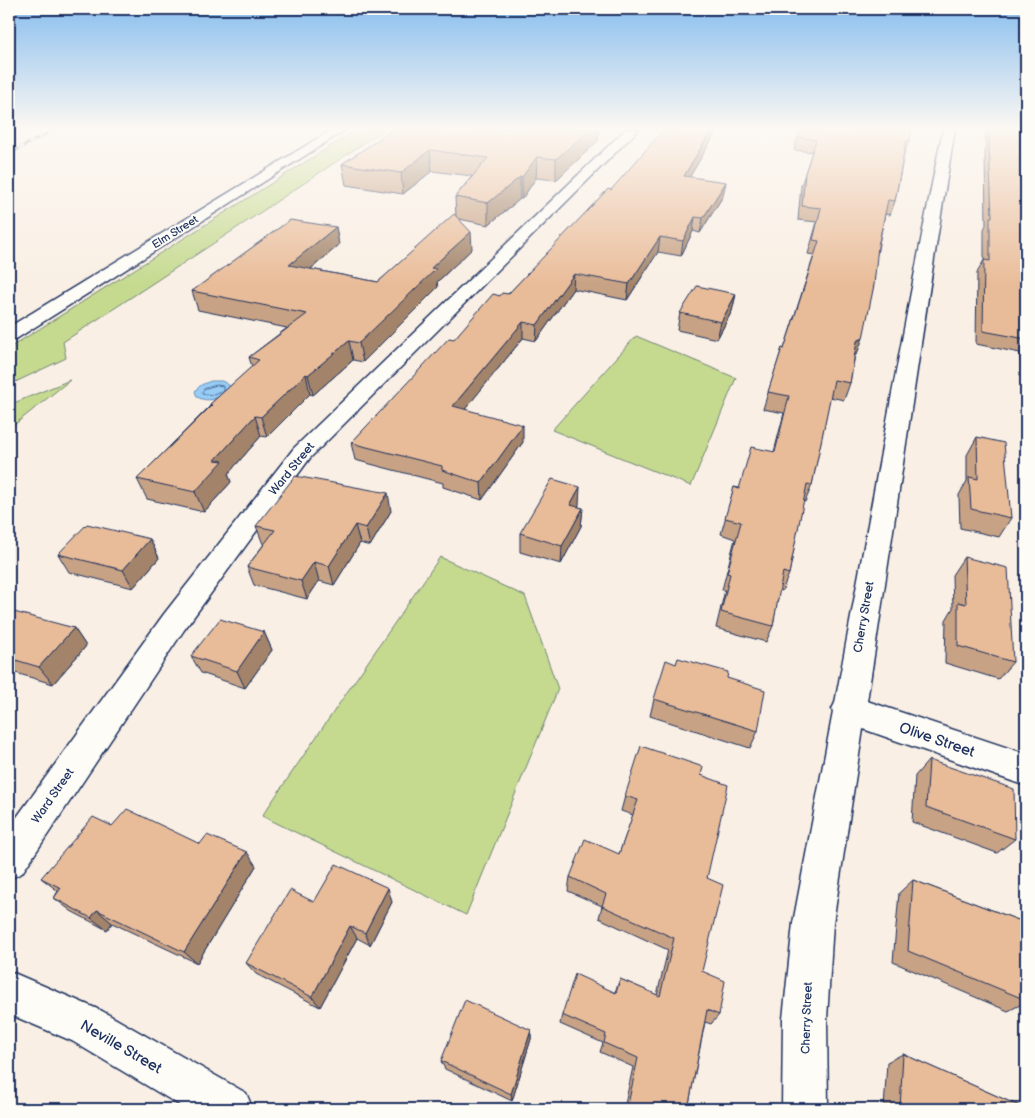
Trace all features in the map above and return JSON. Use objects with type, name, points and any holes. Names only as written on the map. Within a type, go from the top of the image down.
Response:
[{"type":"street","name":"Elm Street","points":[[9,335],[257,181]]},
{"type":"street","name":"Ward Street","points":[[9,860],[174,622],[302,453],[580,181]]},
{"type":"street","name":"Cherry Street","points":[[805,1109],[805,1019],[813,923],[939,181]]},
{"type":"street","name":"Olive Street","points":[[848,709],[1026,770]]},
{"type":"street","name":"Neville Street","points":[[9,992],[87,1026],[230,1109]]},
{"type":"green space","points":[[275,181],[307,181],[63,342],[66,358],[9,385],[9,348]]},
{"type":"green space","points":[[636,336],[736,378],[691,486],[552,430]]},
{"type":"green space","points":[[70,380],[9,429],[9,405]]},
{"type":"green space","points":[[440,557],[525,596],[558,689],[466,915],[262,816]]},
{"type":"water","points":[[211,381],[222,381],[229,385],[230,388],[211,400],[197,397],[195,391],[201,385]]},
{"type":"building","points":[[468,181],[515,181],[488,203],[455,197]]},
{"type":"building","points":[[619,181],[726,182],[703,218],[695,217],[683,241],[660,237],[629,284],[574,274],[537,325],[523,322],[453,406],[523,425],[481,483],[442,470],[442,466],[351,443],[449,338],[454,339],[493,294],[500,296],[502,293],[508,294],[608,189],[611,190]]},
{"type":"building","points":[[804,181],[899,181],[895,201],[888,200],[878,246],[874,285],[863,338],[857,341],[850,383],[834,380],[812,485],[807,484],[789,574],[783,572],[773,626],[721,612],[730,574],[727,573],[741,522],[725,518],[734,487],[739,489],[751,447],[775,452],[789,396],[768,392],[819,241],[813,240],[821,208],[802,206]]},
{"type":"building","points":[[991,181],[1026,181],[1026,339],[983,331],[984,260],[990,261],[990,217],[992,217]]},
{"type":"building","points":[[454,214],[471,232],[431,268],[436,269],[359,343],[349,341],[308,375],[306,374],[261,417],[255,416],[215,460],[223,461],[195,492],[137,479],[212,405],[210,404],[259,360],[249,357],[307,314],[192,291],[290,220],[336,227],[289,265],[378,282]]},
{"type":"building","points":[[697,286],[736,294],[721,322],[680,313]]},
{"type":"building","points":[[977,437],[1004,443],[1011,518],[971,509],[969,477],[978,479]]},
{"type":"building","points":[[295,476],[388,493],[366,528],[355,525],[329,566],[314,562],[301,581],[247,567],[275,530],[256,526]]},
{"type":"building","points":[[552,479],[580,487],[570,505],[583,508],[562,546],[520,533]]},
{"type":"building","points":[[87,524],[150,539],[123,570],[58,554]]},
{"type":"building","points":[[964,557],[1008,568],[1013,662],[958,646],[958,602],[966,604]]},
{"type":"building","points":[[14,612],[74,628],[39,667],[9,658],[9,617]]},
{"type":"building","points":[[220,619],[264,632],[237,671],[191,656]]},
{"type":"building","points":[[678,658],[728,672],[727,678],[765,690],[758,731],[654,699],[666,660],[676,664]]},
{"type":"building","points":[[641,746],[703,767],[701,775],[728,785],[707,878],[723,885],[702,971],[725,981],[719,1015],[707,1010],[688,1109],[627,1109],[638,1058],[604,1043],[606,1034],[562,1015],[575,974],[616,993],[620,979],[660,996],[674,938],[602,906],[606,894],[570,877],[585,839],[619,854],[638,800],[625,796]]},
{"type":"building","points":[[929,760],[1014,789],[1015,839],[926,807]]},
{"type":"building","points":[[127,809],[200,844],[207,835],[247,852],[184,952],[97,910],[91,918],[54,898],[61,888],[41,878],[93,817],[112,826]]},
{"type":"building","points":[[336,864],[388,888],[365,933],[350,926],[312,997],[246,963],[290,890],[314,902]]},
{"type":"building","points":[[913,880],[1026,923],[1026,1000],[908,951]]},
{"type":"building","points":[[465,1000],[531,1030],[511,1094],[441,1061]]},
{"type":"building","points":[[903,1054],[1026,1109],[900,1109]]}]
